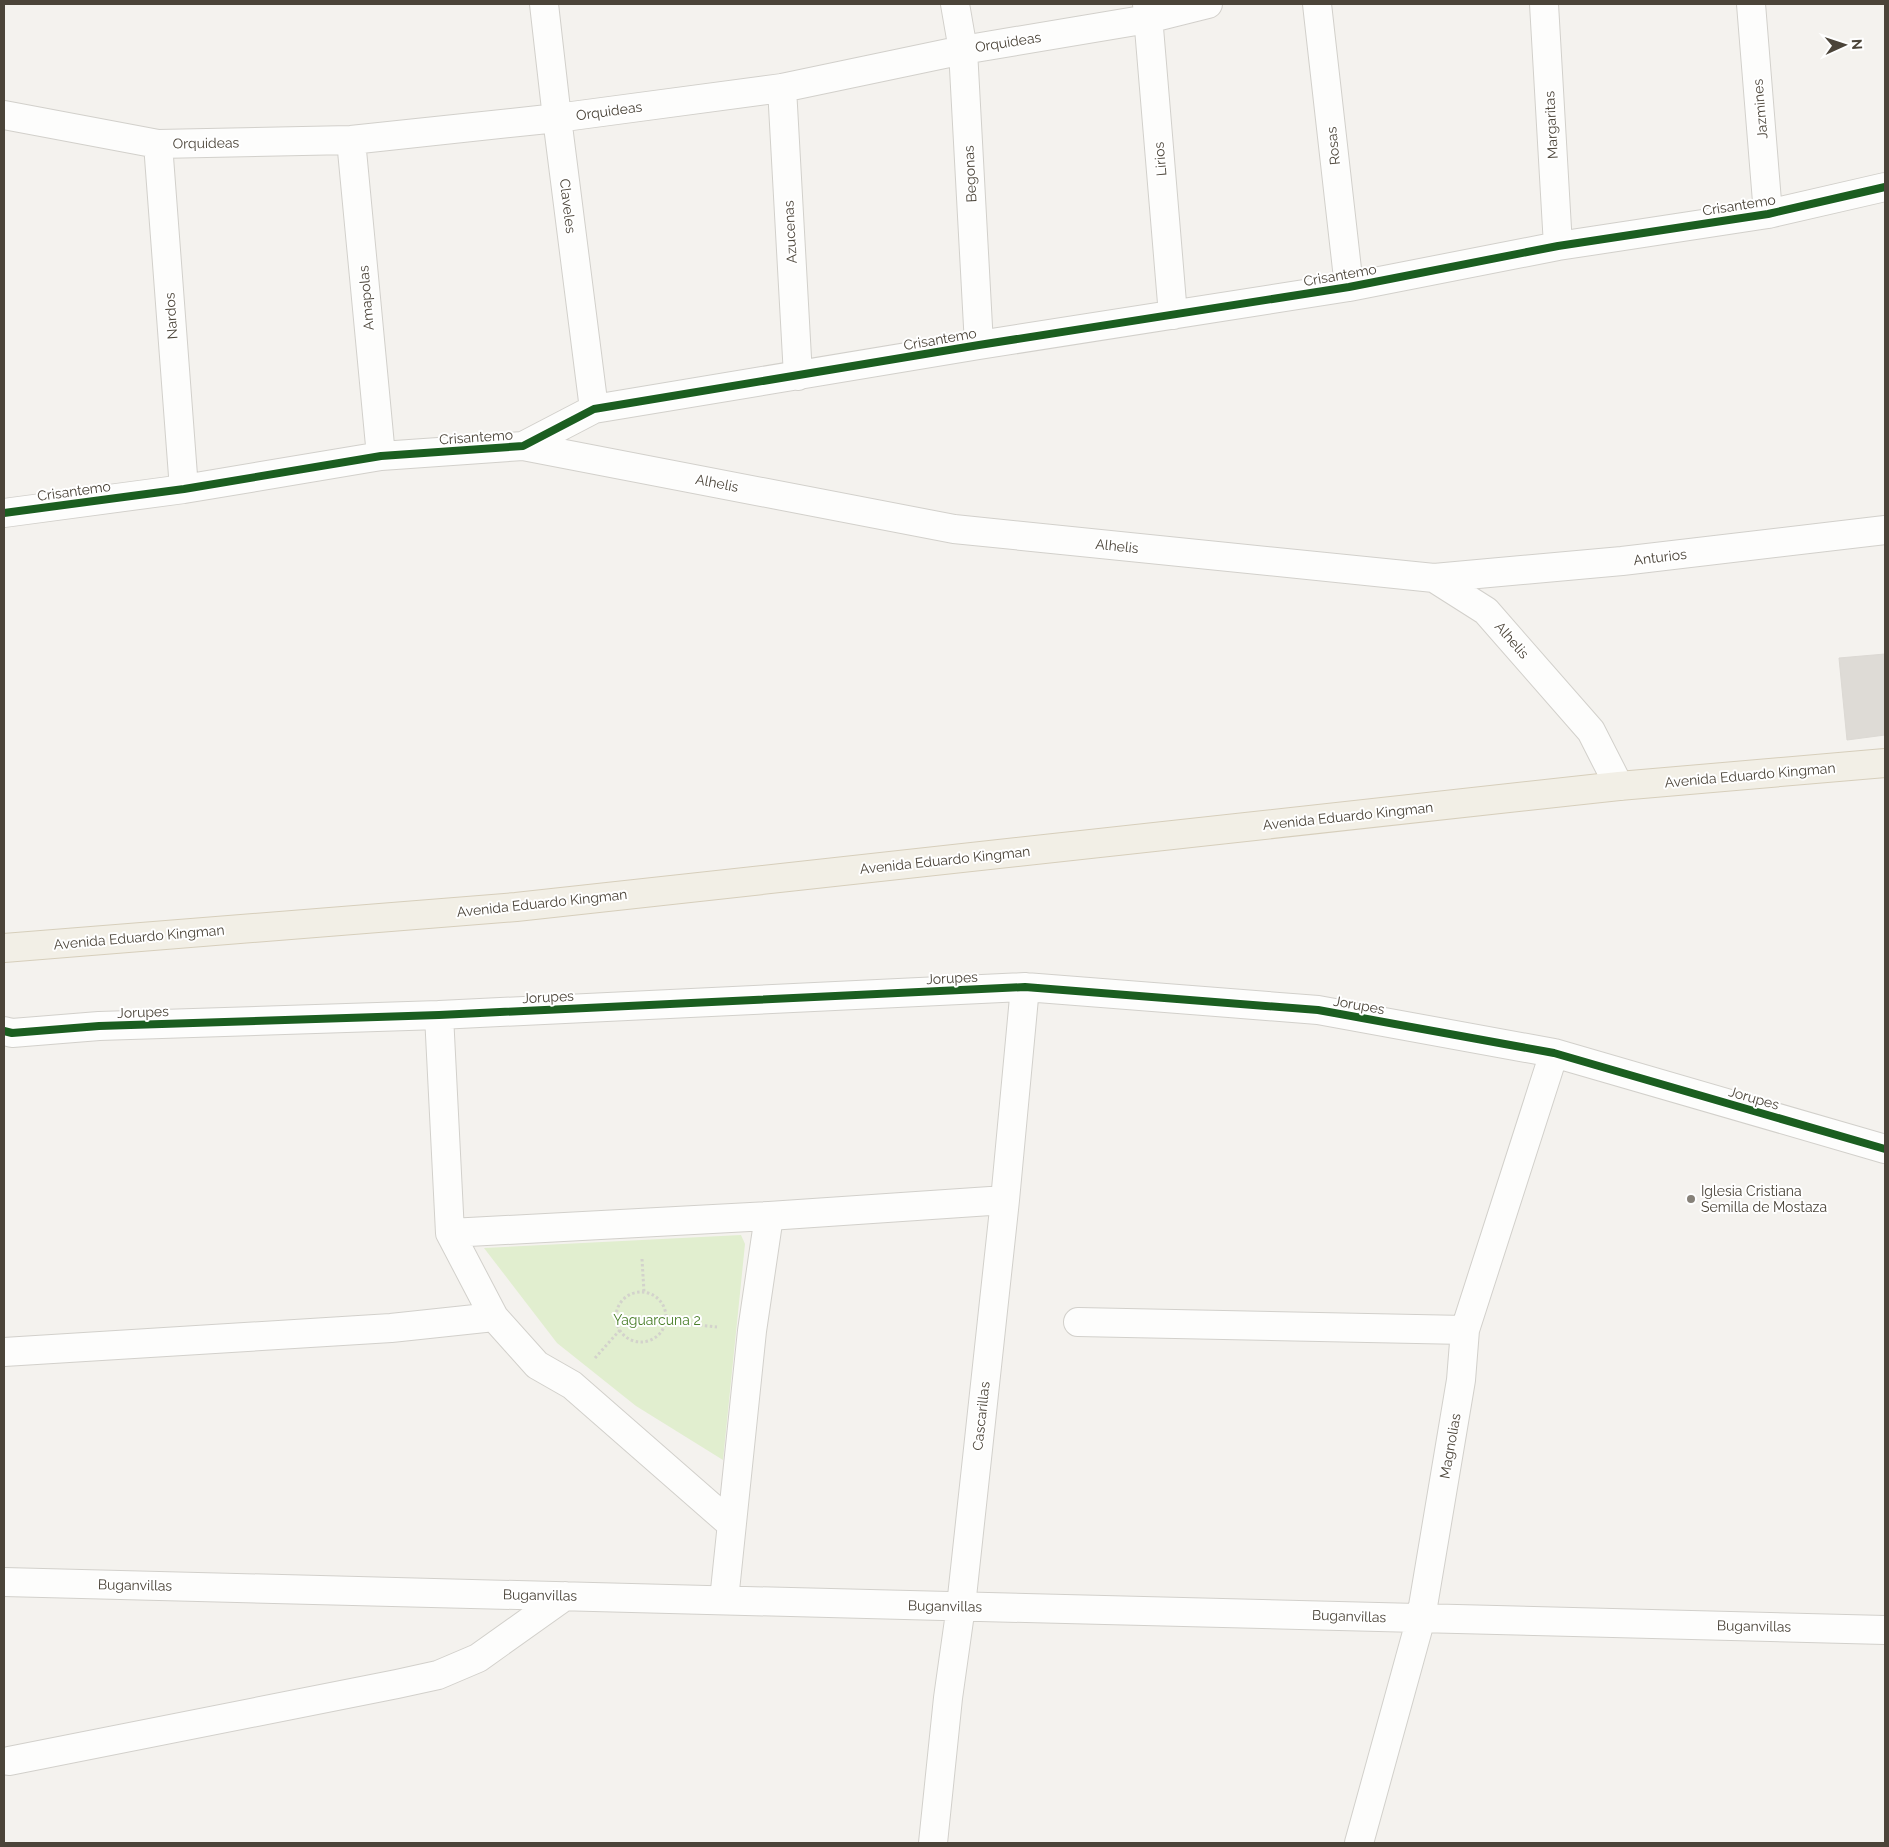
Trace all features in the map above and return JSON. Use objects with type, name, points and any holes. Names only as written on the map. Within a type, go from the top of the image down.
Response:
[{"type":"main road","name":"Avenida Eduardo Kingman","points":[[4,948],[516,907],[1619,786],[1885,763]]},
{"type":"street","name":"Claveles","points":[[544,4],[594,409]]},
{"type":"street","name":"Begonas","points":[[955,4],[963,50],[979,344]]},
{"type":"street","name":"Orquideas","points":[[4,115],[158,144],[351,140],[557,118],[782,88],[1148,11],[1208,4]]},
{"type":"street","name":"Rosas","points":[[1318,4],[1349,287]]},
{"type":"street","name":"Margaritas","points":[[1544,4],[1558,246]]},
{"type":"street","name":"Jazmines","points":[[1751,4],[1768,214]]},
{"type":"street","name":"Lirios","points":[[1148,11],[1173,315]]},
{"type":"street","name":"Azucenas","points":[[782,88],[798,376]]},
{"type":"street","name":"Amapolas","points":[[351,140],[381,456]]},
{"type":"street","name":"Nardos","points":[[158,144],[184,489]]},
{"type":"street","name":"Crisantemo","points":[[4,513],[184,489],[381,456],[523,446],[594,409],[979,344],[1349,287],[1558,246],[1768,214],[1885,187]]},
{"type":"street","name":"Alhelis","points":[[523,446],[954,529],[1434,578],[1486,611],[1591,731],[1619,786]]},
{"type":"street","name":"Anturios","points":[[1434,578],[1622,561],[1885,530]]},
{"type":"street","name":"Jorupes","points":[[4,1031],[12,1033],[99,1026],[439,1015],[1025,987],[1318,1010],[1554,1053],[1885,1149]]},
{"type":"street","name":"Cascarillas","points":[[933,1843],[1005,1200],[1025,987]]},
{"type":"street","points":[[439,1015],[450,1233],[494,1317],[537,1365],[572,1384],[731,1524]]},
{"type":"street","name":"Magnolias","points":[[1359,1843],[1421,1618],[1461,1380],[1466,1330],[1554,1053]]},
{"type":"street","points":[[450,1233],[769,1216],[1005,1200]]},
{"type":"street","points":[[724,1600],[752,1331],[769,1216]]},
{"type":"street","points":[[4,1352],[391,1328],[494,1317]]},
{"type":"street","points":[[1078,1322],[1466,1330]]},
{"type":"street","name":"Buganvillas","points":[[4,1582],[1885,1630]]},
{"type":"street","points":[[9,1761],[438,1675],[478,1658],[565,1596]]},
{"type":"path","points":[[636,1292],[652,1294],[664,1306],[665,1322],[657,1336],[642,1342],[633,1340],[626,1337],[617,1323],[618,1307],[628,1296],[636,1292]]},
{"type":"path","points":[[665,1322],[752,1331]]},
{"type":"green space","name":"Yaguarcuna 2","points":[[741,1235],[745,1244],[723,1460],[636,1406],[557,1343],[484,1248]]},
{"type":"building","points":[[1885,654],[1885,735],[1847,740],[1839,658]]},
{"type":"cycle path","points":[[4,513],[184,489],[381,456],[523,446],[594,409],[979,345],[1349,287],[1558,246],[1768,214],[1885,187]]},
{"type":"cycle path","points":[[4,1031],[12,1033],[99,1026],[439,1015],[1025,987],[1318,1010],[1554,1053],[1885,1149]]},
{"type":"place","name":"Iglesia Cristiana Semilla de Mostaza","points":[[1691,1199]]}]
